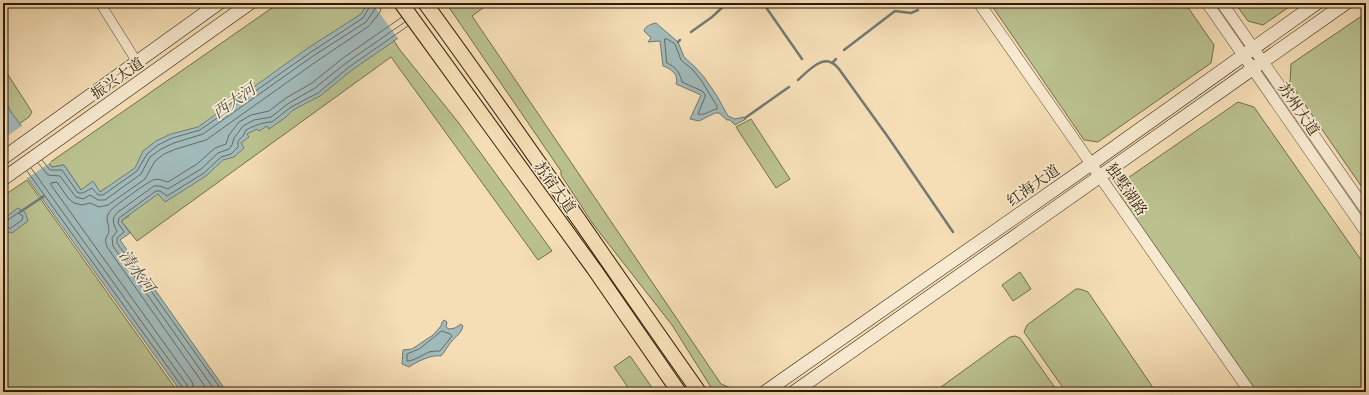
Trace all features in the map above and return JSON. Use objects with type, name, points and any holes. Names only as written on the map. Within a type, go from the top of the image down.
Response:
[{"type":"main road","name":"振兴大道","points":[[3,158],[219,3]]},
{"type":"main road","name":"振兴大道","points":[[3,179],[250,3]]},
{"type":"main road","name":"苏宿大道","points":[[401,3],[680,392]]},
{"type":"main road","name":"苏宿大道","points":[[425,3],[524,141],[615,274],[699,392]]},
{"type":"main road","name":"红海大道","points":[[765,392],[1091,164],[1317,3]]},
{"type":"main road","name":"红海大道","points":[[794,392],[1346,3]]},
{"type":"street","points":[[100,3],[137,62]]},
{"type":"street","name":"独墅湖路","points":[[979,3],[1250,392]]},
{"type":"street","name":"苏州大道","points":[[1207,3],[1259,65],[1366,210]]},
{"type":"street","name":"苏州大道","points":[[1222,3],[1249,52]]},
{"type":"street","name":"苏州大道","points":[[1259,65],[1366,232]]},
{"type":"green space","points":[[279,3],[369,3],[400,50],[458,122],[552,251],[538,260],[391,57],[137,241],[122,222],[122,220],[129,216],[107,187],[100,192],[81,190],[64,165],[52,167],[49,163]]},
{"type":"green space","points":[[446,3],[490,3],[472,16],[721,384],[738,391],[714,392],[672,325],[593,224],[561,175],[561,171]]},
{"type":"green space","points":[[990,3],[1185,3],[1214,45],[1211,63],[1098,142],[1084,140]]},
{"type":"green space","points":[[1235,3],[1295,3],[1263,25],[1248,21]]},
{"type":"green space","points":[[1366,13],[1366,193],[1290,83],[1291,64]]},
{"type":"green space","points":[[3,67],[32,112],[29,117],[3,135]]},
{"type":"green space","points":[[1238,102],[1254,107],[1366,267],[1366,392],[1257,392],[1121,197],[1122,182]]},
{"type":"green space","points":[[751,119],[790,179],[776,188],[736,127]]},
{"type":"green space","points":[[27,180],[178,392],[3,392],[3,196]]},
{"type":"green space","points":[[1020,272],[1031,289],[1013,301],[1002,285]]},
{"type":"green space","points":[[1076,289],[1088,292],[1156,392],[1066,392],[1024,332],[1027,325]]},
{"type":"green space","points":[[1015,336],[1020,338],[1058,392],[934,392],[1010,337]]},
{"type":"green space","points":[[630,356],[655,392],[631,392],[614,367]]},
{"type":"water","name":"清水河","points":[[368,3],[449,3],[352,70],[320,96],[293,110],[269,129],[267,126],[259,131],[257,129],[247,134],[249,137],[241,143],[244,148],[234,157],[223,160],[206,176],[165,202],[158,194],[122,220],[130,233],[120,240],[227,392],[181,392],[3,144],[3,97],[11,112],[52,167],[64,165],[81,190],[93,181],[100,192],[135,168],[143,151],[156,141],[171,134],[198,127],[308,48],[361,14]]},
{"type":"water","points":[[656,23],[678,42],[684,57],[704,77],[728,116],[735,119],[744,117],[746,119],[735,125],[719,113],[715,113],[699,121],[690,119],[701,95],[676,84],[676,75],[663,66],[660,41],[648,42],[651,38],[644,31],[648,26]]},
{"type":"water","points":[[18,208],[25,212],[28,221],[12,233],[10,232],[3,234],[3,219]]},
{"type":"water","points":[[444,320],[447,322],[446,327],[449,329],[455,328],[461,324],[463,326],[460,333],[451,342],[444,353],[441,356],[429,357],[409,367],[402,364],[403,350],[412,349],[433,335]]},
{"type":"pier","points":[[372,3],[451,3],[399,40]]},
{"type":"pier","points":[[23,125],[51,162],[26,179],[3,147],[3,139]]},
{"type":"waterway","points":[[691,32],[712,17],[727,3]]},
{"type":"waterway","points":[[763,3],[802,59]]},
{"type":"waterway","points":[[844,50],[895,11],[911,13],[918,10]]},
{"type":"waterway","points":[[832,63],[836,59]]},
{"type":"waterway","points":[[798,80],[819,63],[828,61],[833,63],[839,69],[888,137],[953,232]]},
{"type":"waterway","points":[[745,118],[789,87]]},
{"type":"waterway","points":[[20,212],[44,196]]},
{"type":"water label","name":"西大河","points":[[234,101]]}]
